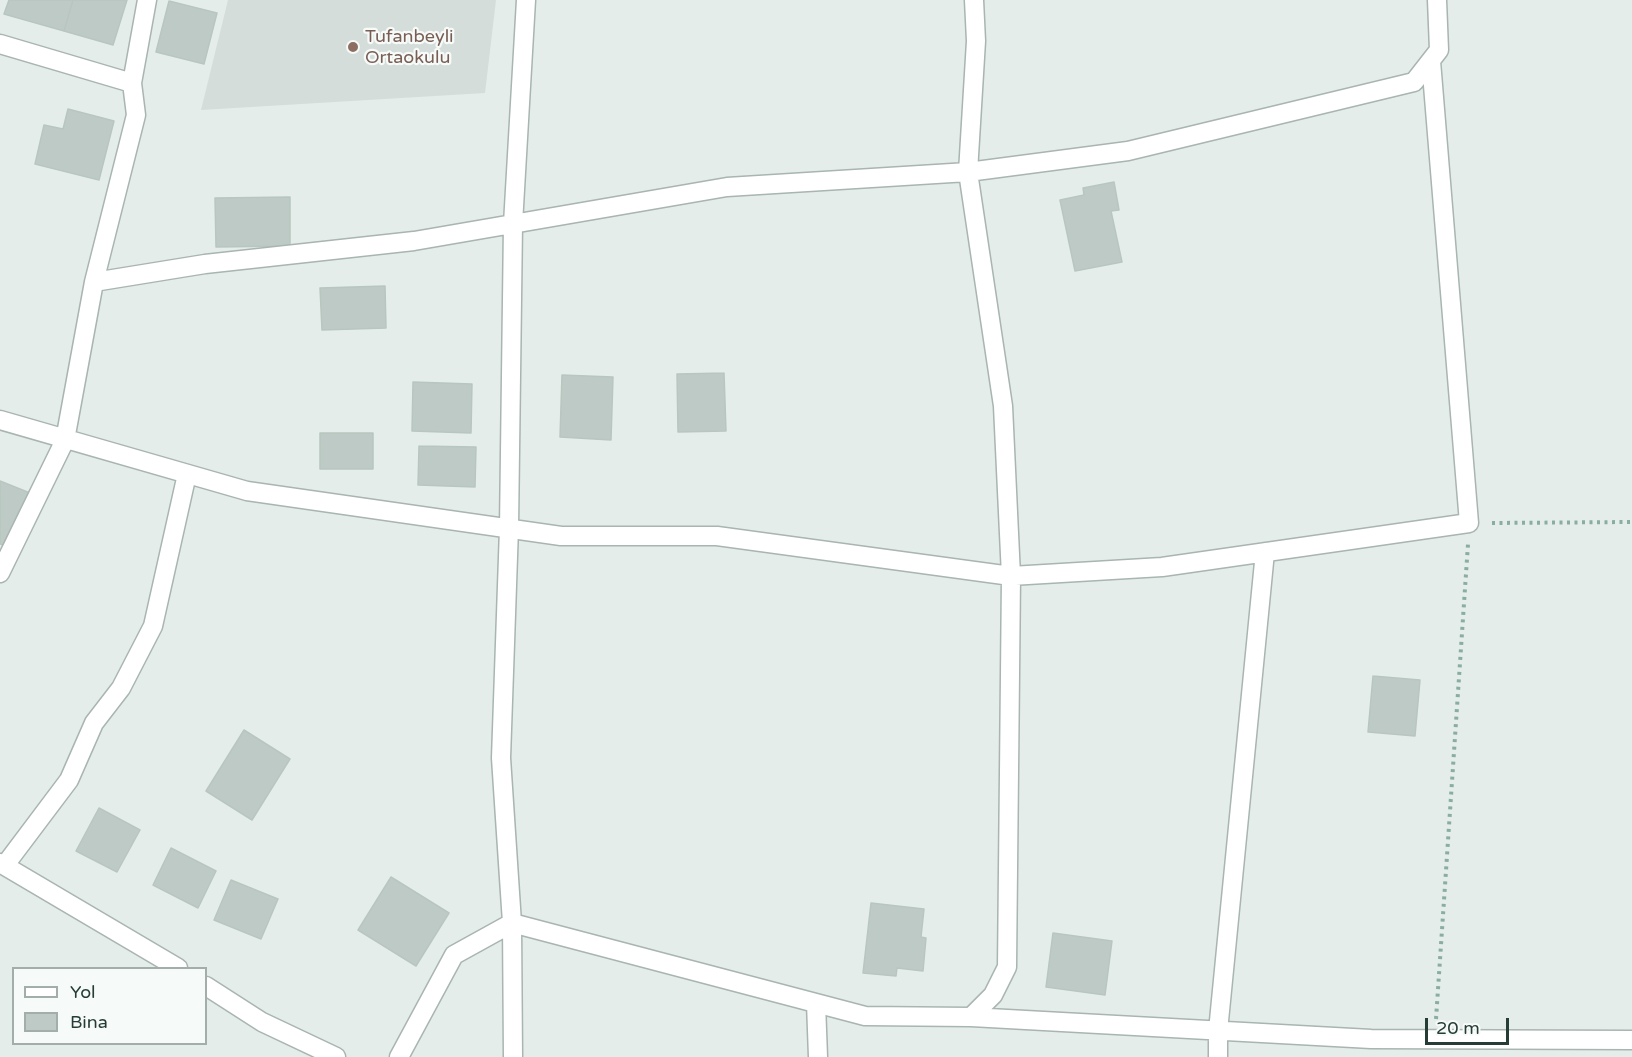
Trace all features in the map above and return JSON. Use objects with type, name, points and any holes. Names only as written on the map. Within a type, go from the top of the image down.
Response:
[{"type":"street","points":[[0,573],[65,440],[94,282],[136,116],[132,83],[147,0]]},
{"type":"street","points":[[513,1057],[512,923],[501,758],[509,528],[513,224],[526,0]]},
{"type":"street","points":[[971,1017],[993,995],[1007,967],[1011,576],[1004,406],[968,172],[976,41],[974,0]]},
{"type":"street","points":[[94,282],[206,264],[414,241],[727,187],[968,172],[1128,151],[1414,82],[1439,50],[1437,0]]},
{"type":"street","points":[[0,44],[132,83]]},
{"type":"street","points":[[0,420],[247,491],[561,536],[717,536],[1011,576],[1162,567],[1469,523],[1431,61]]},
{"type":"street","points":[[175,967],[2,864],[69,780],[94,723],[120,688],[153,626],[187,474]]},
{"type":"street","points":[[1218,1057],[1218,1031],[1265,552]]},
{"type":"street","points":[[399,1057],[454,955],[512,923],[864,1016],[971,1017],[1371,1039],[1632,1040]]},
{"type":"street","points":[[207,987],[262,1022],[336,1057]]},
{"type":"street","points":[[816,1003],[818,1057]]},
{"type":"path","points":[[1435,1040],[1469,523],[1632,522]]},
{"type":"shaded area","name":"Tufanbeyli Ortaokulu","points":[[228,0],[496,0],[485,93],[201,110]]},
{"type":"building","points":[[9,0],[73,0],[64,31],[4,14]]},
{"type":"building","points":[[73,0],[127,0],[113,45],[64,31]]},
{"type":"building","points":[[169,1],[217,13],[204,64],[156,52]]},
{"type":"building","points":[[68,109],[114,121],[99,180],[35,164],[44,125],[63,129]]},
{"type":"building","points":[[1114,182],[1119,210],[1111,211],[1122,262],[1075,271],[1060,200],[1084,195],[1083,188]]},
{"type":"building","points":[[290,197],[290,246],[216,247],[215,198]]},
{"type":"building","points":[[385,286],[386,328],[322,330],[320,288]]},
{"type":"building","points":[[724,373],[726,431],[678,432],[677,374]]},
{"type":"building","points":[[562,375],[613,377],[611,440],[560,437]]},
{"type":"building","points":[[413,382],[472,384],[471,433],[412,431]]},
{"type":"building","points":[[320,433],[373,433],[373,469],[320,469]]},
{"type":"building","points":[[419,446],[476,447],[475,487],[418,485]]},
{"type":"building","points":[[0,481],[30,493],[8,547],[0,544]]},
{"type":"building","points":[[1373,676],[1420,680],[1415,736],[1368,732]]},
{"type":"building","points":[[244,730],[290,759],[252,820],[206,791]]},
{"type":"building","points":[[99,808],[140,830],[117,872],[76,851]]},
{"type":"building","points":[[171,848],[216,871],[198,908],[153,885]]},
{"type":"building","points":[[391,877],[449,913],[416,966],[358,930]]},
{"type":"building","points":[[231,880],[278,899],[261,939],[214,920]]},
{"type":"building","points":[[871,903],[924,909],[921,937],[926,938],[923,971],[897,968],[896,976],[863,973]]},
{"type":"building","points":[[1053,933],[1112,941],[1105,995],[1046,987]]},
{"type":"place","name":"Tufanbeyli Ortaokulu","points":[[353,47]]}]
